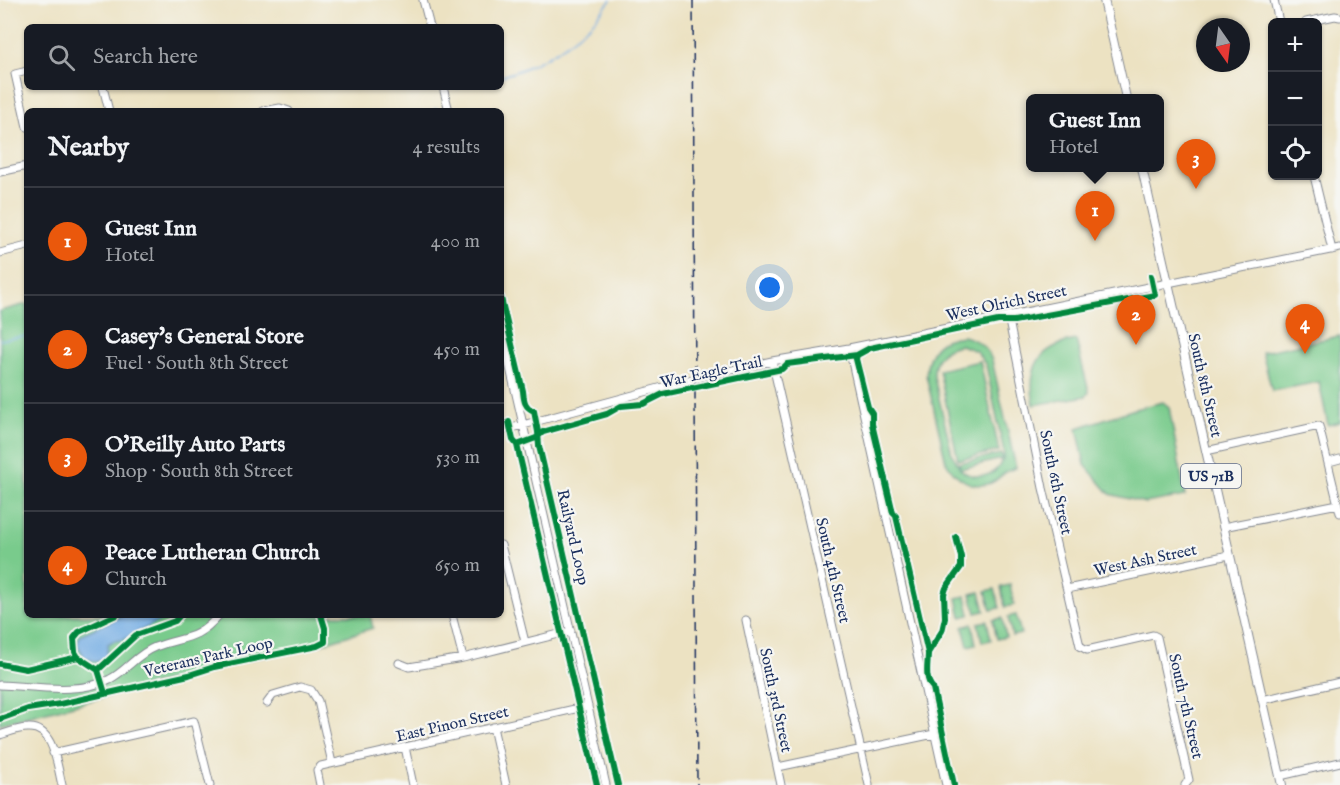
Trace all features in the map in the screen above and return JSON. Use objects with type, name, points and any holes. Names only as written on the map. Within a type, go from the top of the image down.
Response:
[{"type":"main road","points":[[1104,0],[1125,94]]},
{"type":"main road","name":"South 8th Street","points":[[1143,172],[1281,780]]},
{"type":"street","points":[[423,0],[429,24]]},
{"type":"street","points":[[1274,0],[1278,18]]},
{"type":"street","points":[[1322,19],[1340,17]]},
{"type":"street","points":[[24,72],[15,74],[24,114]]},
{"type":"street","points":[[104,90],[108,108]]},
{"type":"street","points":[[444,90],[448,108]]},
{"type":"street","points":[[0,172],[24,167]]},
{"type":"street","points":[[1315,180],[1336,249]]},
{"type":"street","points":[[0,253],[24,247]]},
{"type":"street","name":"West Olrich Street","points":[[504,429],[627,395],[772,361],[849,348],[1336,249]]},
{"type":"street","name":"South 6th Street","points":[[1008,316],[1043,488],[1080,646],[1087,650],[1153,635]]},
{"type":"street","points":[[504,342],[606,785]]},
{"type":"street","points":[[849,348],[946,785]]},
{"type":"street","name":"South 4th Street","points":[[772,361],[869,785]]},
{"type":"street","points":[[1206,451],[1319,426],[1340,513]]},
{"type":"street","points":[[1329,462],[1340,459]]},
{"type":"street","points":[[1223,527],[1338,504]]},
{"type":"street","name":"West Ash Street","points":[[1066,589],[1229,555]]},
{"type":"street","points":[[504,557],[525,642]]},
{"type":"street","points":[[0,685],[72,688],[102,683],[152,648],[189,638],[202,631],[216,618]]},
{"type":"street","points":[[453,618],[463,658]]},
{"type":"street","name":"South 3rd Street","points":[[746,620],[782,785]]},
{"type":"street","points":[[399,663],[409,667],[463,658],[571,632]]},
{"type":"street","name":"South 7th Street","points":[[1153,635],[1157,637],[1189,780],[1185,785]]},
{"type":"street","points":[[1262,700],[1340,682]]},
{"type":"street","points":[[267,704],[273,695],[300,687],[311,690],[318,701],[332,763]]},
{"type":"street","name":"East Pinon Street","points":[[320,785],[317,770],[321,766],[588,706]]},
{"type":"street","points":[[53,753],[194,721],[210,785]]},
{"type":"street","points":[[493,727],[506,785]]},
{"type":"street","points":[[0,735],[28,728],[37,729],[48,736],[62,785]]},
{"type":"street","points":[[778,767],[934,734]]},
{"type":"street","points":[[405,747],[413,785]]},
{"type":"street","points":[[1281,780],[1340,762]]},
{"type":"green space","points":[[24,305],[24,618],[371,618],[373,628],[308,648],[255,658],[0,724],[0,311]]},
{"type":"green space","points":[[963,336],[973,339],[984,347],[992,360],[1016,468],[984,485],[971,484],[959,478],[946,462],[926,375],[932,352],[940,343]],"holes":[[[961,345],[976,351],[986,365],[1004,453],[1003,459],[1001,454],[959,463],[960,468],[952,454],[934,371],[937,359],[944,351]],[[1002,459],[995,470],[984,476],[972,475],[960,469]]]},
{"type":"green space","points":[[1340,336],[1340,422],[1328,425],[1319,382],[1272,391],[1262,352]]},
{"type":"green space","points":[[1076,340],[1089,392],[1086,396],[1034,405],[1032,380],[1038,361],[1052,348]]},
{"type":"green space","points":[[980,361],[999,451],[958,460],[939,370]]},
{"type":"green space","points":[[1163,402],[1169,407],[1185,496],[1145,503],[1110,494],[1085,465],[1077,428]]},
{"type":"green space","points":[[1010,585],[1014,605],[1005,607],[1001,587]]},
{"type":"green space","points":[[995,589],[1000,608],[991,610],[986,591]]},
{"type":"green space","points":[[980,592],[985,611],[976,613],[971,594]]},
{"type":"green space","points":[[966,596],[970,615],[961,617],[957,598]]},
{"type":"green space","points":[[1016,615],[1021,634],[1012,636],[1008,617]]},
{"type":"green space","points":[[1002,618],[1006,637],[997,639],[993,620]]},
{"type":"green space","points":[[987,621],[991,640],[982,642],[978,623]]},
{"type":"green space","points":[[972,624],[976,644],[968,646],[963,627]]},
{"type":"water","points":[[117,618],[164,618],[123,640],[108,644],[106,659],[96,662],[85,658],[77,644],[80,635]]},
{"type":"waterway","points":[[504,75],[557,51],[590,25],[611,0]]},
{"type":"waterway","points":[[0,340],[24,336]]},
{"type":"railway","points":[[693,0],[697,785]]},
{"type":"cycle path","name":"War Eagle Trail","points":[[517,445],[536,438],[543,432],[607,414],[621,406],[643,404],[663,394],[782,369],[787,364],[857,355],[870,348],[998,321],[1014,321],[1155,295],[1151,276]]},
{"type":"cycle path","name":"Railyard Loop","points":[[504,311],[524,400],[526,405],[534,411],[539,446],[618,785]]},
{"type":"cycle path","points":[[857,355],[856,359],[868,407],[872,413],[872,424],[928,653],[927,676],[933,688],[954,785]]},
{"type":"cycle path","points":[[509,422],[513,440],[517,445],[597,785]]},
{"type":"cycle path","points":[[928,653],[942,631],[946,588],[961,567],[956,537]]},
{"type":"cycle path","points":[[105,693],[98,670],[78,657],[75,652],[74,638],[79,632],[109,618]]},
{"type":"cycle path","points":[[98,670],[136,635],[175,621],[178,618]]},
{"type":"cycle path","name":"Veterans Park Loop","points":[[0,719],[28,709],[60,704],[189,675],[214,667],[317,646],[325,642],[322,618]]},
{"type":"cycle path","points":[[0,664],[26,669],[78,657]]},
{"type":"place","name":"O'Reilly Auto Parts","points":[[1196,189]]},
{"type":"place","name":"Guest Inn","points":[[1095,241]]},
{"type":"place","name":"Casey's General Store","points":[[1136,345]]},
{"type":"place","name":"Peace Lutheran Church","points":[[1305,354]]}]
